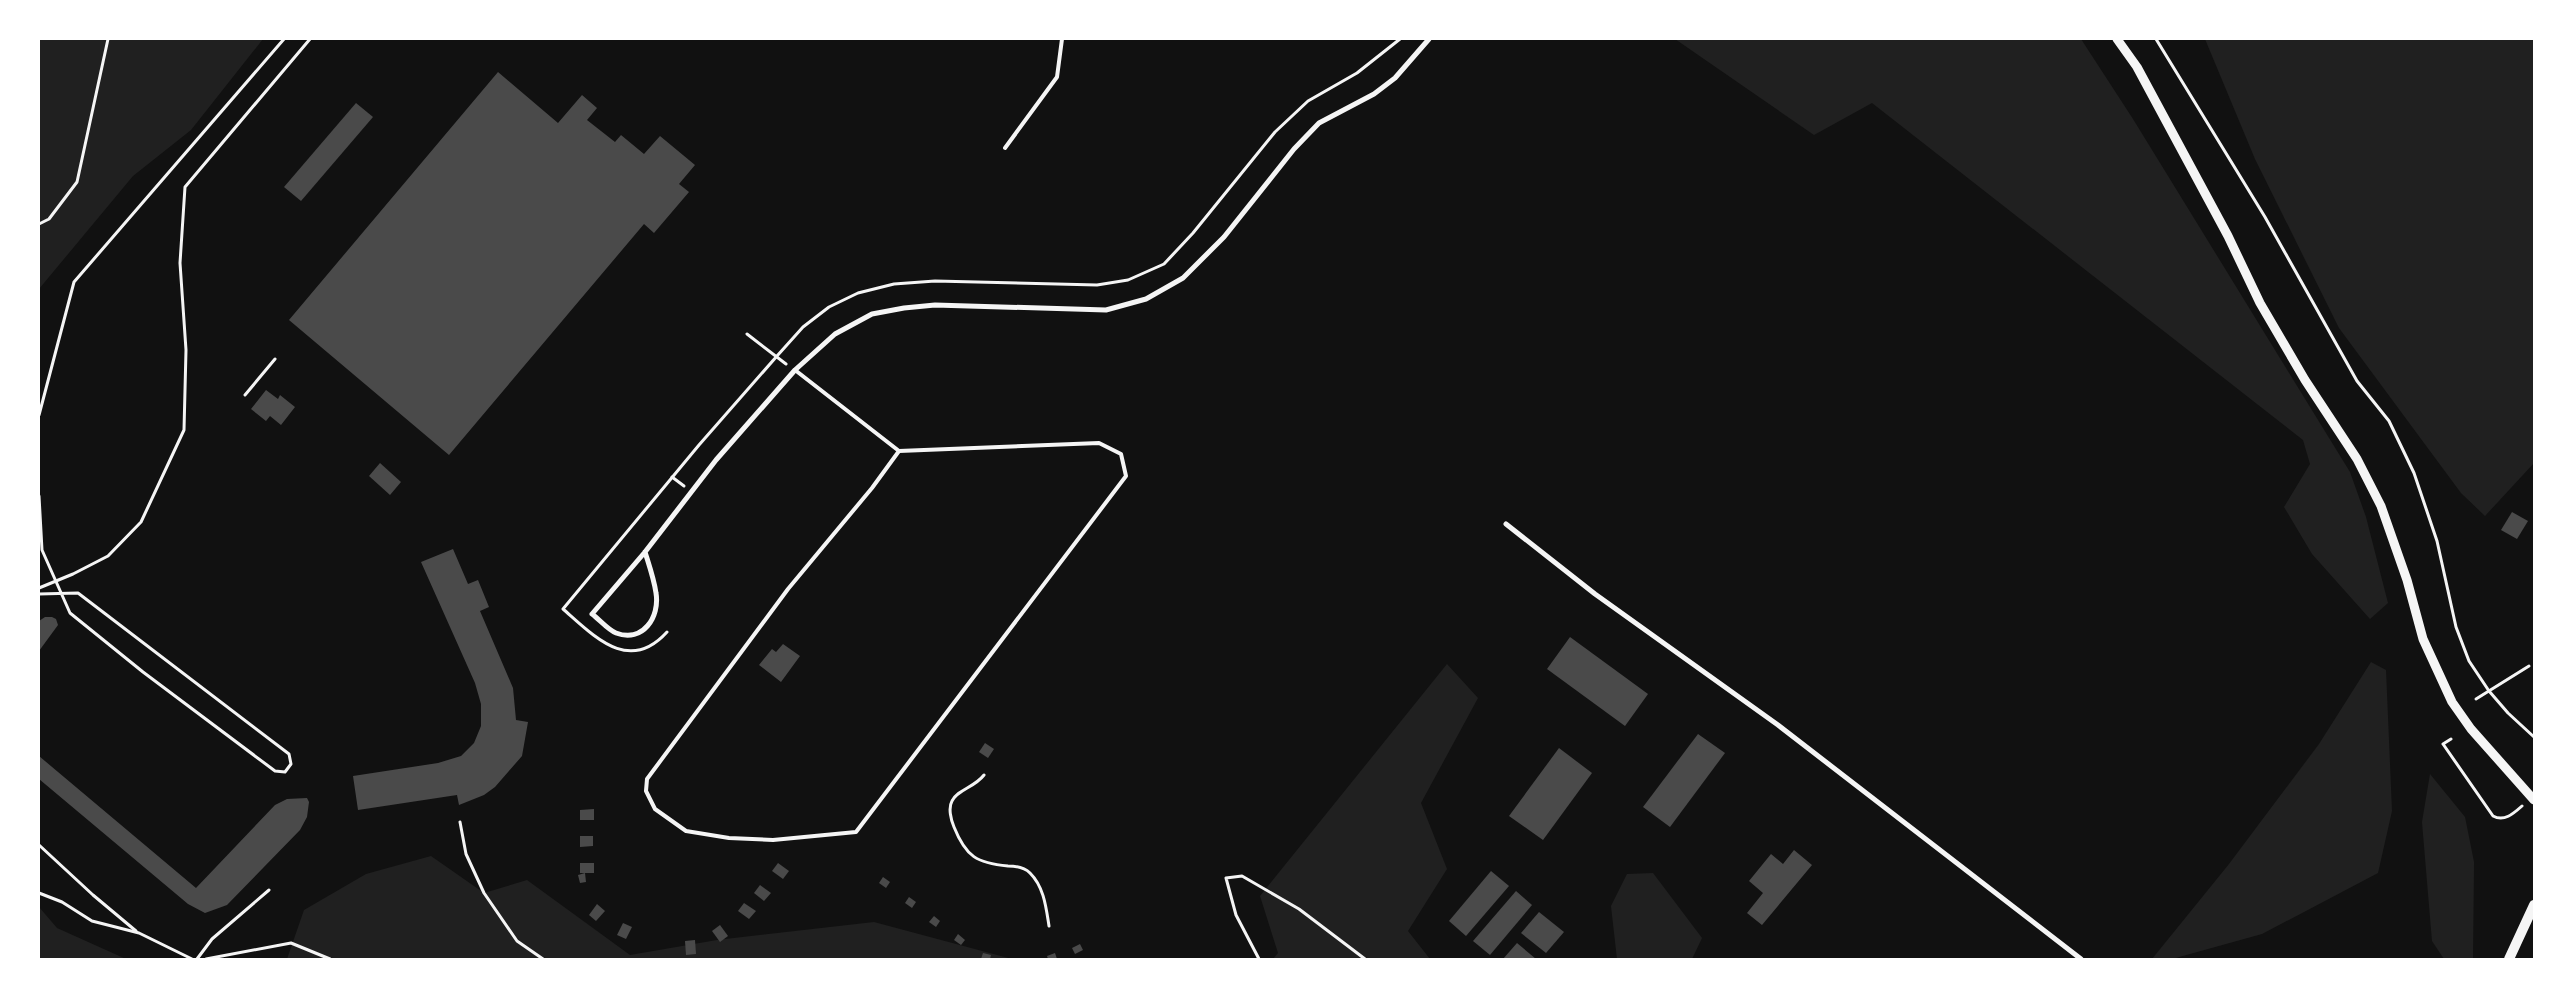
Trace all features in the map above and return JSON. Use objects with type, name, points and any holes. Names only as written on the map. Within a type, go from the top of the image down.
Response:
[{"type":"main road","points":[[2509,959],[2534,906]]},
{"type":"street","points":[[646,552],[656,594],[656,610],[647,628],[636,634],[616,633],[592,614],[646,552],[716,460],[795,370],[835,334],[872,314],[904,308],[934,305],[1106,310],[1146,299],[1182,278],[1224,237],[1294,149],[1319,123],[1374,94],[1395,78],[1429,39]]},
{"type":"street","points":[[2117,39],[2136,68],[2210,202],[2260,303],[2305,380],[2357,459],[2381,506],[2407,580],[2422,639],[2452,702],[2471,729],[2534,800]]},
{"type":"street","points":[[1506,524],[1595,594],[1778,725],[2080,959]]},
{"type":"lane","points":[[1005,148],[1057,77],[1062,39]]},
{"type":"lane","points":[[795,370],[899,451],[1099,443],[1121,454],[1126,476],[856,832],[773,840],[729,838],[686,831],[655,809],[646,791],[647,779],[788,589],[872,488],[899,451]]},
{"type":"path","points":[[39,224],[49,219],[77,182],[108,39]]},
{"type":"path","points":[[39,414],[74,282],[284,39]]},
{"type":"path","points":[[39,588],[73,574],[108,556],[141,522],[184,430],[186,350],[180,263],[185,187],[310,39]]},
{"type":"path","points":[[2156,39],[2265,217],[2357,381],[2389,421],[2414,473],[2437,541],[2456,627],[2466,653],[2489,691],[2508,713],[2534,737]]},
{"type":"path","points":[[747,334],[795,370]]},
{"type":"path","points":[[245,395],[275,359]]},
{"type":"path","points":[[39,496],[42,550],[58,586],[62,595],[70,613],[142,672],[275,771],[285,772],[291,764],[289,754],[78,593],[68,593],[58,593],[39,594]]},
{"type":"path","points":[[2476,699],[2530,666]]},
{"type":"path","points":[[2451,739],[2444,744],[2493,816],[2502,818],[2518,810]]},
{"type":"path","points":[[984,775],[977,784],[957,794],[950,803],[951,821],[961,845],[973,858],[985,863],[1018,866],[1028,871],[1038,882],[1046,902],[1049,926]]},
{"type":"path","points":[[460,822],[466,854],[484,893],[517,941],[543,959]]},
{"type":"path","points":[[39,845],[93,895],[139,933]]},
{"type":"path","points":[[1259,959],[1236,915],[1226,878],[1242,876],[1299,909],[1365,959]]},
{"type":"path","points":[[198,959],[212,939],[268,890]]},
{"type":"path","points":[[39,893],[62,902],[92,921],[139,933],[192,959]]},
{"type":"path","points":[[206,959],[291,943],[330,959]]},
{"type":"shaded area","points":[[39,39],[263,39],[191,130],[133,176],[39,289]]},
{"type":"shaded area","points":[[1675,39],[2081,39],[2133,119],[2350,472],[2366,517],[2388,603],[2370,619],[2312,554],[2284,507],[2310,464],[2303,440],[1872,103],[1814,135]]},
{"type":"shaded area","points":[[2205,39],[2534,39],[2534,463],[2485,516],[2461,493],[2339,328],[2255,159]]},
{"type":"shaded area","points":[[2371,662],[2386,670],[2392,811],[2378,873],[2262,934],[2172,959],[2152,959],[2229,864],[2319,744]]},
{"type":"shaded area","points":[[1447,664],[1478,698],[1421,803],[1447,869],[1408,931],[1430,959],[1273,959],[1278,953],[1260,896]]},
{"type":"shaded area","points":[[2430,774],[2465,817],[2474,862],[2473,958],[2470,959],[2444,959],[2432,941],[2422,822]]},
{"type":"shaded area","points":[[431,856],[484,893],[527,880],[630,955],[717,940],[874,922],[1012,959],[287,959],[304,910],[366,874]]},
{"type":"shaded area","points":[[1653,873],[1702,938],[1692,959],[1617,959],[1611,906],[1627,874]]},
{"type":"shaded area","points":[[39,907],[57,928],[126,959],[39,959]]},
{"type":"building","points":[[498,72],[558,123],[582,95],[597,108],[587,120],[615,142],[621,135],[644,154],[660,136],[695,165],[679,184],[689,192],[654,233],[644,224],[449,455],[289,320]]},
{"type":"building","points":[[356,103],[373,117],[301,201],[284,187]]},
{"type":"building","points":[[266,390],[278,399],[280,395],[295,407],[281,425],[270,416],[266,421],[251,409]]},
{"type":"building","points":[[380,463],[401,482],[390,495],[369,476]]},
{"type":"building","points":[[2512,512],[2528,521],[2517,539],[2501,530]]},
{"type":"building","points":[[453,549],[468,584],[478,580],[489,607],[480,611],[513,688],[516,720],[528,722],[522,756],[495,787],[484,795],[459,805],[457,795],[358,810],[353,776],[438,763],[461,756],[474,743],[481,726],[481,704],[475,683],[421,562]]},
{"type":"building","points":[[45,617],[56,619],[58,625],[39,651],[39,621]]},
{"type":"building","points":[[1570,637],[1648,694],[1625,726],[1547,669]]},
{"type":"building","points":[[783,644],[800,656],[781,682],[759,665],[772,649],[776,652]]},
{"type":"building","points":[[1698,734],[1725,753],[1670,827],[1643,807]]},
{"type":"building","points":[[985,743],[994,749],[988,758],[979,752]]},
{"type":"building","points":[[1559,748],[1592,773],[1543,840],[1509,816]]},
{"type":"building","points":[[39,756],[196,888],[275,805],[287,799],[307,798],[309,802],[307,817],[300,830],[227,905],[205,913],[188,904],[39,779]]},
{"type":"building","points":[[594,809],[594,820],[580,820],[580,810]]},
{"type":"building","points":[[580,836],[593,836],[593,846],[580,847]]},
{"type":"building","points":[[1794,850],[1812,865],[1762,925],[1747,913],[1763,893],[1749,881],[1771,854],[1783,864]]},
{"type":"building","points":[[580,863],[594,863],[594,873],[580,873]]},
{"type":"building","points":[[778,863],[789,871],[783,879],[772,871]]},
{"type":"building","points":[[1491,871],[1509,886],[1466,936],[1449,921]]},
{"type":"building","points":[[585,873],[586,882],[580,883],[578,875]]},
{"type":"building","points":[[883,877],[890,882],[886,888],[879,883]]},
{"type":"building","points":[[760,885],[771,893],[764,901],[754,893]]},
{"type":"building","points":[[1516,891],[1532,905],[1490,955],[1473,941]]},
{"type":"building","points":[[909,897],[916,902],[912,908],[905,903]]},
{"type":"building","points":[[744,903],[756,911],[749,919],[738,911]]},
{"type":"building","points":[[597,904],[605,911],[596,921],[589,915]]},
{"type":"building","points":[[1539,912],[1564,932],[1546,953],[1521,933]]},
{"type":"building","points":[[934,916],[940,921],[936,927],[929,922]]},
{"type":"building","points":[[623,923],[632,927],[626,939],[617,935]]},
{"type":"building","points":[[720,925],[728,936],[720,942],[712,931]]},
{"type":"building","points":[[958,934],[965,940],[961,945],[954,940]]},
{"type":"building","points":[[695,940],[696,954],[686,955],[685,941]]},
{"type":"building","points":[[1517,943],[1536,959],[1503,959]]},
{"type":"building","points":[[1080,944],[1083,950],[1075,954],[1072,948]]},
{"type":"building","points":[[983,953],[991,955],[990,959],[981,959]]},
{"type":"building","points":[[1055,953],[1057,959],[1048,959],[1047,956]]}]
